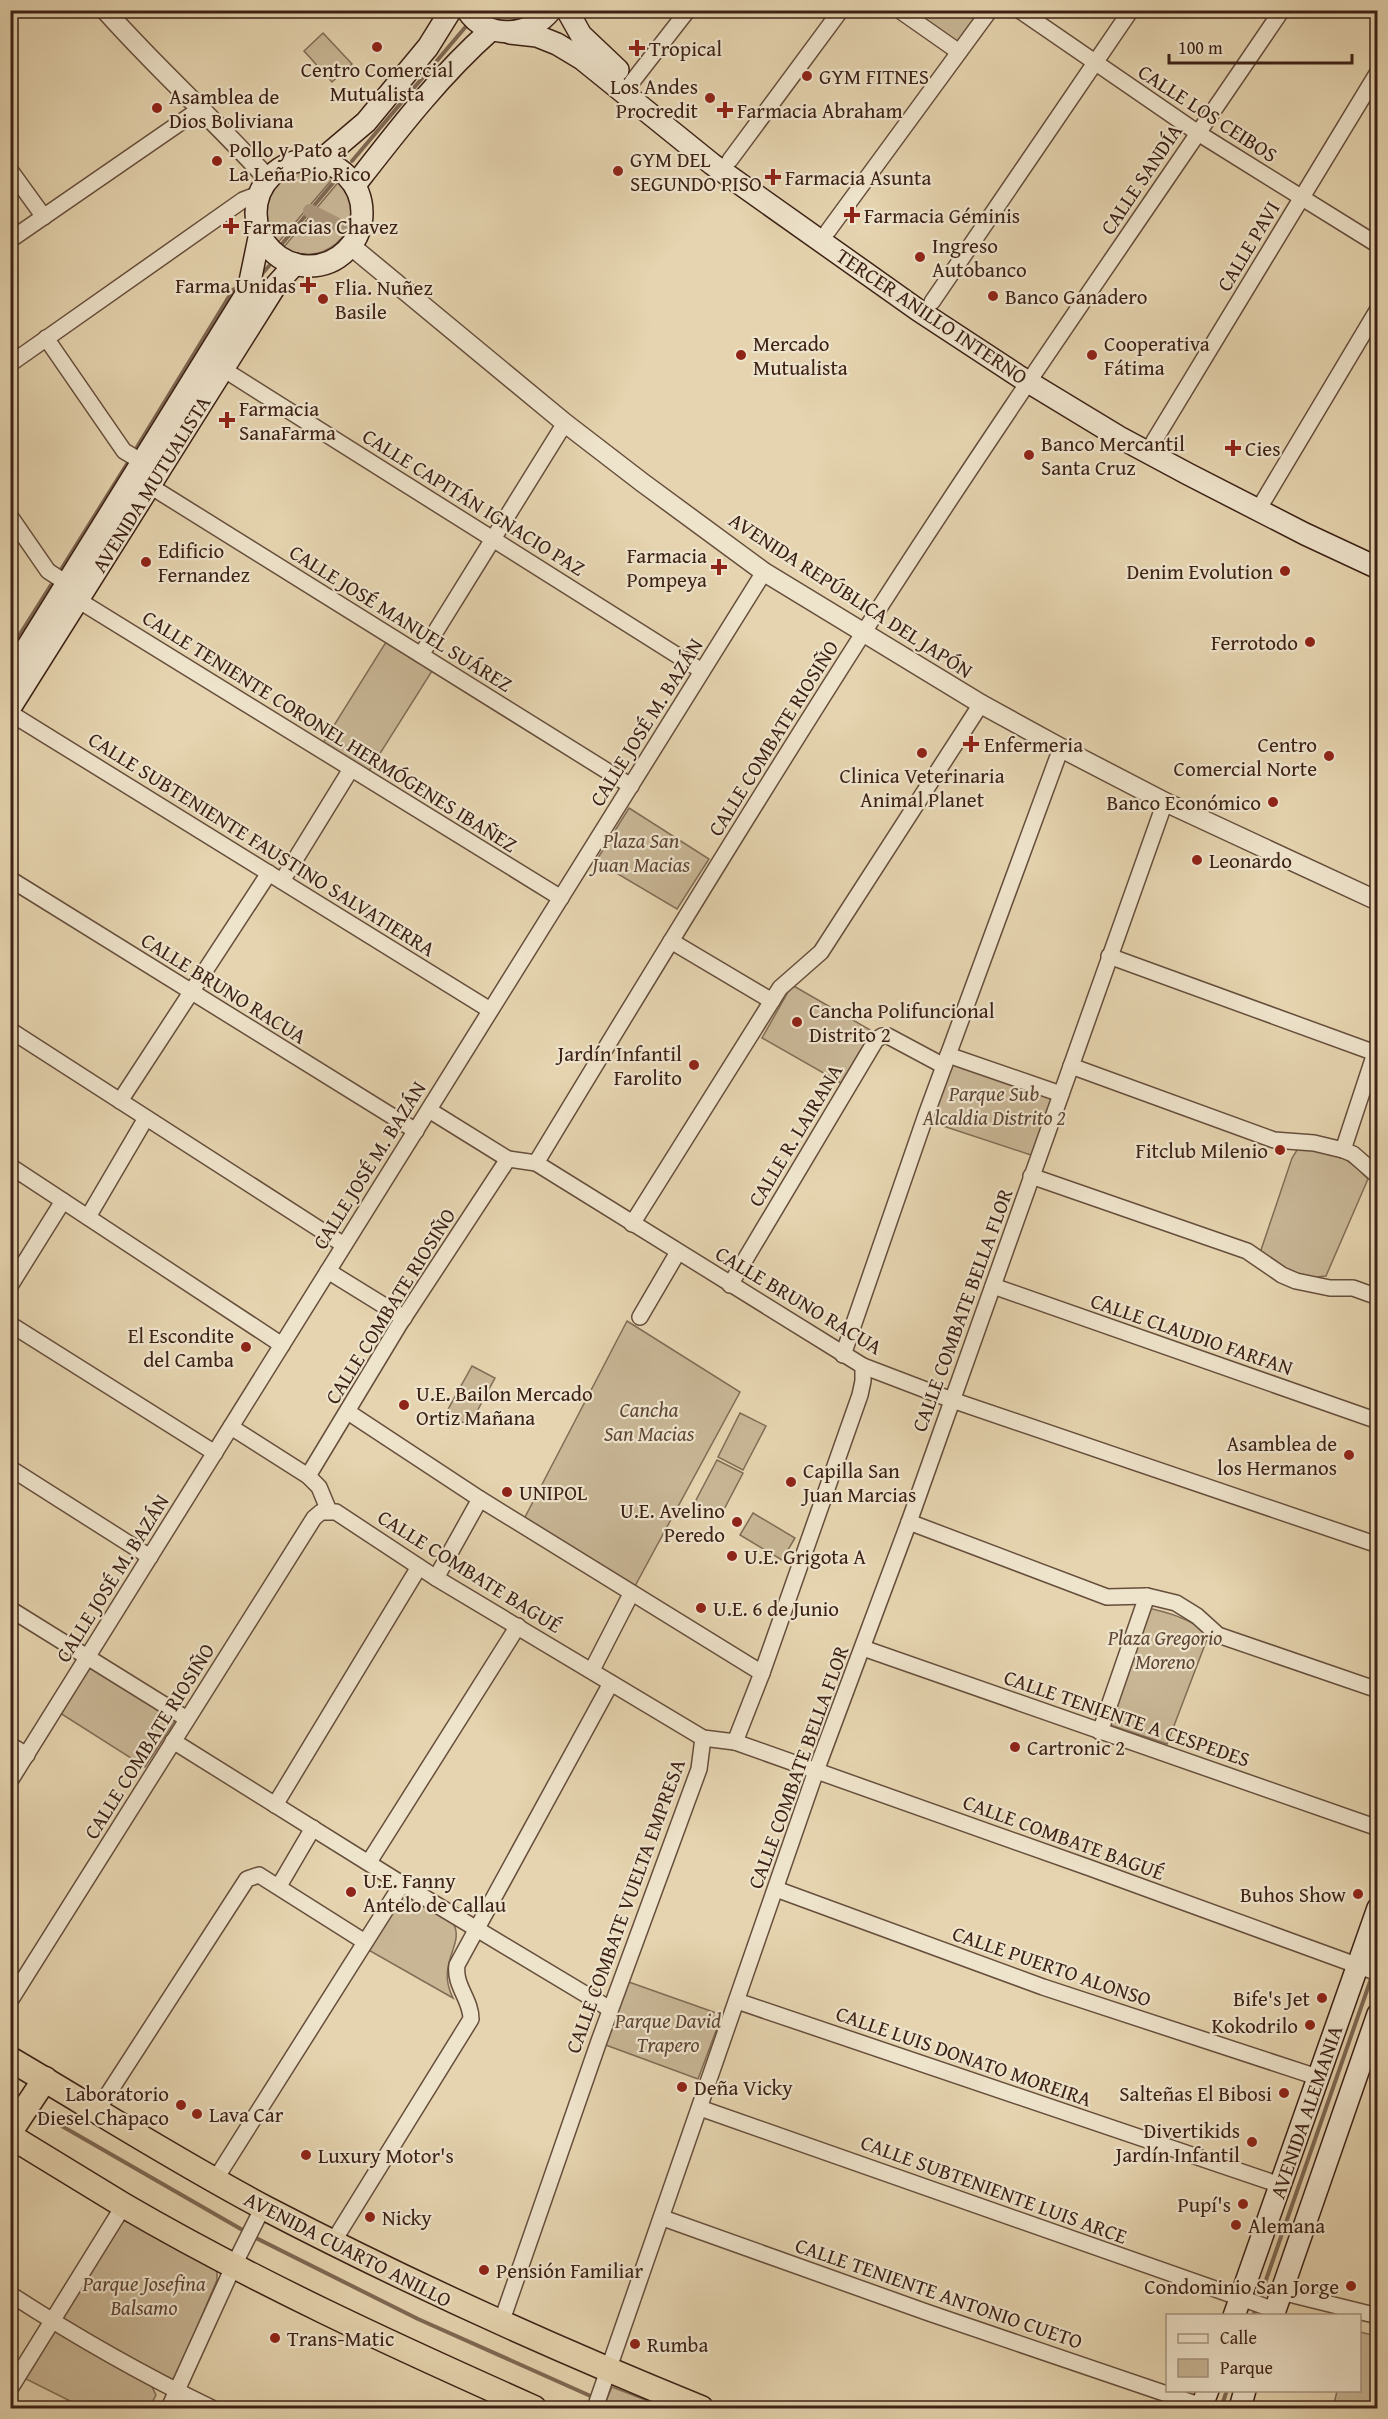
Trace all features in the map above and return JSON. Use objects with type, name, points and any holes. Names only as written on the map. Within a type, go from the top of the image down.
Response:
[{"type":"highway","name":"AVENIDA CUARTO ANILLO","points":[[10,2059],[42,2084],[97,2111],[215,2180],[260,2215],[333,2242],[607,2377],[701,2409]]},
{"type":"highway","points":[[42,2084],[12,2131],[124,2205],[239,2257],[404,2349],[521,2406]]},
{"type":"main road","points":[[320,161],[366,122],[428,47],[451,10]]},
{"type":"main road","points":[[467,10],[471,17],[501,31]]},
{"type":"main road","points":[[355,185],[417,106],[468,51],[501,31],[529,29],[544,19],[551,10]]},
{"type":"main road","name":"TERCER ANILLO INTERNO","points":[[567,10],[581,35],[598,54],[730,160],[932,302],[1031,377],[1119,437],[1305,534],[1377,568]]},
{"type":"main road","name":"TERCER ANILLO INTERNO","points":[[501,31],[537,36],[557,44],[582,59],[712,164],[918,310],[1031,377],[1264,500],[1377,554]]},
{"type":"main road","points":[[306,160],[320,161],[346,174],[355,185],[361,200],[362,216],[359,232],[351,246],[326,263],[310,266],[295,264],[281,257],[269,247],[260,233],[257,220],[264,186],[279,169],[306,160]]},
{"type":"main road","name":"AVENIDA MUTUALISTA","points":[[10,708],[144,463],[248,291],[260,233]]},
{"type":"main road","name":"AVENIDA MUTUALISTA","points":[[10,675],[150,486],[276,285],[295,264]]},
{"type":"main road","name":"AVENIDA ALEMANIA","points":[[1239,2305],[1317,2077],[1366,1969],[1377,1908]]},
{"type":"main road","name":"AVENIDA ALEMANIA","points":[[1275,2307],[1377,2014]]},
{"type":"main road","points":[[1240,2409],[1245,2392]]},
{"type":"street","points":[[10,364],[264,186],[227,133],[200,109],[105,10]]},
{"type":"street","points":[[632,82],[688,10]]},
{"type":"street","points":[[730,160],[841,10]]},
{"type":"street","points":[[899,10],[959,52]]},
{"type":"street","points":[[828,231],[990,10]]},
{"type":"street","name":"CALLE LOS CEIBOS","points":[[1019,10],[1198,133],[1377,245]]},
{"type":"street","points":[[932,302],[1131,10]]},
{"type":"street","name":"CALLE SANDÍA","points":[[1031,377],[1282,10]]},
{"type":"street","name":"CALLE PAVI","points":[[1154,441],[1377,72]]},
{"type":"street","points":[[10,240],[200,109]]},
{"type":"street","points":[[10,170],[44,217]]},
{"type":"street","name":"AVENIDA REPÚBLICA DEL JAPÓN","points":[[351,246],[565,423],[764,572],[863,634],[1060,748],[1165,802],[1377,901]]},
{"type":"street","points":[[1264,500],[1377,309]]},
{"type":"street","points":[[46,339],[124,451],[144,463]]},
{"type":"street","name":"CALLE CAPITÁN IGNACIO PAZ","points":[[223,369],[702,671]]},
{"type":"street","name":"CALLE COMBATE RIOSIÑO","points":[[536,1163],[671,941],[863,634],[1031,377]]},
{"type":"street","points":[[421,655],[565,423]]},
{"type":"street","name":"CALLE JOSÉ MANUEL SUÁREZ","points":[[150,486],[631,786]]},
{"type":"street","name":"CALLE TENIENTE CORONEL HERMÓGENES IBAÑEZ","points":[[10,516],[48,570],[73,592],[351,769],[561,898]]},
{"type":"street","name":"CALLE JOSÉ M. BAZÁN","points":[[10,1781],[764,572]]},
{"type":"street","points":[[632,1224],[780,988],[821,951],[981,704]]},
{"type":"street","name":"CALLE SUBTENIENTE FAUSTINO SALVATIERRA","points":[[10,713],[490,1010]]},
{"type":"street","points":[[843,1354],[946,1060],[1060,748]]},
{"type":"street","points":[[282,881],[351,769]]},
{"type":"street","name":"CALLE COMBATE BELLA FLOR","points":[[595,2409],[816,1771],[909,1522],[1165,802]]},
{"type":"street","points":[[120,1101],[269,873]]},
{"type":"street","name":"CALLE BRUNO RACUA","points":[[10,879],[416,1131]]},
{"type":"street","points":[[671,941],[772,1001]]},
{"type":"street","points":[[1110,956],[1376,1050],[1343,1150]]},
{"type":"street","points":[[10,1030],[344,1245]]},
{"type":"street","name":"CALLE R. LAIRANA","points":[[730,1285],[876,1040],[882,1036],[888,1036],[946,1060],[1061,1094]]},
{"type":"street","points":[[1071,1066],[1274,1140],[1314,1143],[1343,1150],[1353,1154],[1377,1176]]},
{"type":"street","name":"CALLE BRUNO RACUA","points":[[429,1110],[508,1159],[536,1163],[863,1366],[952,1400],[1377,1545]]},
{"type":"street","points":[[88,1217],[146,1118]]},
{"type":"street","name":"CALLE COMBATE RIOSIÑO","points":[[308,1476],[404,1318],[508,1159]]},
{"type":"street","points":[[10,1166],[282,1345]]},
{"type":"street","points":[[1031,1176],[1246,1251],[1282,1275],[1296,1281],[1330,1288],[1353,1288],[1377,1297]]},
{"type":"street","points":[[10,1286],[63,1201]]},
{"type":"street","points":[[640,1317],[678,1252]]},
{"type":"street","points":[[328,1271],[404,1318]]},
{"type":"street","name":"CALLE CLAUDIO FARFAN","points":[[993,1286],[1377,1421]]},
{"type":"street","points":[[10,1324],[215,1453]]},
{"type":"street","points":[[735,1742],[762,1673],[860,1395],[863,1366]]},
{"type":"street","points":[[348,1413],[480,1499],[762,1673]]},
{"type":"street","points":[[231,1427],[308,1476],[319,1487],[329,1511]]},
{"type":"street","points":[[10,1468],[150,1557]]},
{"type":"street","points":[[436,1578],[480,1499]]},
{"type":"street","name":"CALLE COMBATE RIOSIÑO","points":[[10,2001],[314,1518],[321,1512],[329,1511]]},
{"type":"street","name":"CALLE COMBATE BAGUÉ","points":[[329,1511],[336,1512],[436,1578],[703,1738]]},
{"type":"street","points":[[909,1522],[1107,1597],[1147,1596],[1176,1604],[1197,1616],[1218,1635],[1377,1690]]},
{"type":"street","points":[[275,1805],[419,1567]]},
{"type":"street","points":[[592,1670],[631,1593]]},
{"type":"street","points":[[1100,1731],[1147,1596]]},
{"type":"street","points":[[10,1610],[187,1719]]},
{"type":"street","points":[[369,1862],[518,1626]]},
{"type":"street","name":"CALLE TENIENTE A CESPEDES","points":[[863,1648],[1377,1828]]},
{"type":"street","points":[[333,2242],[471,2019],[471,2011],[457,1983],[457,1965],[611,1683]]},
{"type":"street","name":"CALLE COMBATE VUELTA EMPRESA","points":[[501,2323],[610,2009],[699,1769],[703,1738],[735,1742]]},
{"type":"street","points":[[173,1741],[402,1884],[610,2009]]},
{"type":"street","name":"CALLE COMBATE BAGUÉ","points":[[735,1742],[1366,1969]]},
{"type":"street","points":[[10,1745],[27,1755]]},
{"type":"street","points":[[279,1886],[313,1828]]},
{"type":"street","points":[[97,2111],[247,1879],[259,1875],[365,1942]]},
{"type":"street","points":[[215,2180],[402,1884]]},
{"type":"street","name":"CALLE PUERTO ALONSO","points":[[776,1889],[1043,1987],[1317,2077]]},
{"type":"street","name":"CALLE LUIS DONATO MOREIRA","points":[[737,2001],[1280,2185]]},
{"type":"street","name":"CALLE SUBTENIENTE LUIS ARCE","points":[[700,2108],[1239,2305],[1354,2314]]},
{"type":"street","points":[[10,2389],[124,2205]]},
{"type":"street","points":[[169,2409],[260,2215]]},
{"type":"street","name":"CALLE TENIENTE ANTONIO CUETO","points":[[663,2218],[929,2313],[1166,2390]]},
{"type":"street","points":[[10,2294],[51,2321],[177,2392],[212,2409]]},
{"type":"street","name":"CALLE SUBTENIENTE LUIS ARCE","points":[[1361,2315],[1377,2316]]},
{"type":"street","name":"CALLE TENIENTE ANTONIO CUETO","points":[[1173,2392],[1204,2402]]},
{"type":"green space","points":[[534,10],[538,12],[518,20],[504,21],[482,17],[488,11]]},
{"type":"green space","points":[[911,11],[983,11],[959,44]]},
{"type":"green space","points":[[323,33],[352,64],[332,82],[304,51]]},
{"type":"green space","points":[[302,169],[328,170],[335,176],[276,245],[267,222],[268,200],[280,181]]},
{"type":"green space","points":[[341,179],[350,194],[353,209],[350,224],[342,238],[331,248],[316,254],[300,254],[283,248]]},
{"type":"green space","points":[[386,642],[432,671],[369,771],[323,743]]},
{"type":"green space","name":"Plaza San Juan Macias","points":[[629,808],[709,859],[677,909],[596,861]]},
{"type":"green space","points":[[792,985],[872,1031],[841,1083],[762,1038]]},
{"type":"green space","name":"Parque Sub Alcaldia Distrito 2","points":[[955,1053],[1057,1087],[1034,1156],[931,1122]]},
{"type":"green space","points":[[1304,1147],[1339,1156],[1353,1164],[1368,1179],[1326,1276],[1305,1277],[1290,1273],[1260,1253],[1292,1158],[1297,1150]]},
{"type":"green space","name":"Cancha San Macias","points":[[627,1321],[740,1392],[635,1586],[523,1521]]},
{"type":"green space","points":[[472,1366],[495,1378],[469,1426],[446,1413]]},
{"type":"green space","points":[[740,1413],[766,1426],[743,1470],[718,1457]]},
{"type":"green space","points":[[717,1460],[743,1473],[720,1517],[694,1504]]},
{"type":"green space","points":[[753,1513],[795,1538],[782,1560],[740,1535]]},
{"type":"green space","name":"Plaza Gregorio Moreno","points":[[1143,1607],[1178,1616],[1209,1634],[1167,1744],[1104,1723]]},
{"type":"green space","points":[[91,1664],[177,1718],[145,1767],[60,1713]]},
{"type":"green space","points":[[400,1891],[453,1923],[456,1939],[447,1974],[448,1986],[453,1998],[365,1948]]},
{"type":"green space","name":"Parque David Trapero","points":[[626,1981],[722,2015],[698,2079],[603,2044]]},
{"type":"green space","name":"Parque Josefina Balsamo","points":[[124,2212],[213,2262],[217,2271],[217,2280],[174,2382],[59,2318]]},
{"type":"green space","points":[[58,2330],[151,2385],[156,2395],[149,2408],[84,2408],[22,2377],[51,2331]]},
{"type":"green space","points":[[1361,2332],[1377,2336],[1377,2408],[1353,2408],[1334,2404],[1337,2392],[1361,2392]]},
{"type":"green space","points":[[612,2387],[666,2408],[603,2408]]},
{"type":"waterway","points":[[352,161],[468,24]]},
{"type":"waterway","points":[[281,245],[333,183]]},
{"type":"waterway","points":[[310,211],[346,229]]},
{"type":"waterway","points":[[261,275],[269,266]]},
{"type":"waterway","points":[[137,447],[233,290],[240,286]]},
{"type":"waterway","points":[[60,571],[127,464]]},
{"type":"waterway","points":[[10,650],[51,585]]},
{"type":"waterway","points":[[1260,2297],[1372,1976]]},
{"type":"waterway","points":[[10,2095],[20,2101]]},
{"type":"waterway","points":[[34,2110],[246,2232]]},
{"type":"waterway","points":[[252,2236],[418,2319],[595,2398]]},
{"type":"waterway","points":[[1221,2408],[1226,2392]]},
{"type":"waterway","points":[[602,2401],[618,2408]]},
{"type":"place","name":"Centro Comercial Mutualista","points":[[377,47]]},
{"type":"place","name":"Tropical","points":[[637,48]]},
{"type":"place","name":"GYM FITNES","points":[[807,76]]},
{"type":"place","name":"Los Andes Procredit","points":[[710,98]]},
{"type":"place","name":"Asamblea de Dios Boliviana","points":[[157,108]]},
{"type":"place","name":"Farmacia Abraham","points":[[725,110]]},
{"type":"place","name":"Pollo y Pato a La Leña Pio Rico","points":[[217,161]]},
{"type":"place","name":"GYM DEL SEGUNDO PISO","points":[[618,171]]},
{"type":"place","name":"Farmacia Asunta","points":[[773,177]]},
{"type":"place","name":"Farmacia Géminis","points":[[852,215]]},
{"type":"place","name":"Farmacias Chavez","points":[[231,226]]},
{"type":"place","name":"Ingreso Autobanco","points":[[920,257]]},
{"type":"place","name":"Farma Unidas","points":[[308,285]]},
{"type":"place","name":"Banco Ganadero","points":[[993,296]]},
{"type":"place","name":"Flia. Nuñez Basile","points":[[323,299]]},
{"type":"place","name":"Mercado Mutualista","points":[[741,355]]},
{"type":"place","name":"Cooperativa Fátima","points":[[1092,355]]},
{"type":"place","name":"Farmacia SanaFarma","points":[[227,420]]},
{"type":"place","name":"Cies","points":[[1233,448]]},
{"type":"place","name":"Banco Mercantil Santa Cruz","points":[[1029,455]]},
{"type":"place","name":"Edificio Fernandez","points":[[146,562]]},
{"type":"place","name":"Farmacia Pompeya","points":[[719,567]]},
{"type":"place","name":"Denim Evolution","points":[[1285,571]]},
{"type":"place","name":"Ferrotodo","points":[[1310,642]]},
{"type":"place","name":"Enfermeria","points":[[971,744]]},
{"type":"place","name":"Clinica Veterinaria Animal Planet","points":[[922,753]]},
{"type":"place","name":"Centro Comercial Norte","points":[[1329,756]]},
{"type":"place","name":"Banco Económico","points":[[1273,802]]},
{"type":"place","name":"Leonardo","points":[[1197,860]]},
{"type":"place","name":"Cancha Polifuncional Distrito 2","points":[[797,1022]]},
{"type":"place","name":"Jardín Infantil Farolito","points":[[694,1065]]},
{"type":"place","name":"Fitclub Milenio","points":[[1280,1150]]},
{"type":"place","name":"El Escondite del Camba","points":[[246,1347]]},
{"type":"place","name":"U.E. Bailon Mercado Ortiz Mañana","points":[[404,1405]]},
{"type":"place","name":"Asamblea de los Hermanos","points":[[1349,1455]]},
{"type":"place","name":"Capilla San Juan Marcias","points":[[791,1482]]},
{"type":"place","name":"UNIPOL","points":[[507,1492]]},
{"type":"place","name":"U.E. Avelino Peredo","points":[[737,1522]]},
{"type":"place","name":"U.E. Grigota A","points":[[732,1556]]},
{"type":"place","name":"U.E. 6 de Junio","points":[[701,1608]]},
{"type":"place","name":"Cartronic 2","points":[[1015,1747]]},
{"type":"place","name":"U.E. Fanny Antelo de Callau","points":[[351,1892]]},
{"type":"place","name":"Buhos Show","points":[[1358,1894]]},
{"type":"place","name":"Bife's Jet","points":[[1322,1998]]},
{"type":"place","name":"Kokodrilo","points":[[1310,2025]]},
{"type":"place","name":"Deña Vicky","points":[[682,2087]]},
{"type":"place","name":"Salteñas El Bibosi","points":[[1284,2093]]},
{"type":"place","name":"Laboratorio Diesel Chapaco","points":[[181,2105]]},
{"type":"place","name":"Lava Car","points":[[197,2114]]},
{"type":"place","name":"Divertikids Jardín Infantil","points":[[1252,2142]]},
{"type":"place","name":"Luxury Motor's","points":[[306,2155]]},
{"type":"place","name":"Pupí's","points":[[1243,2204]]},
{"type":"place","name":"Nicky","points":[[370,2217]]},
{"type":"place","name":"Alemana","points":[[1236,2225]]},
{"type":"place","name":"Pensión Familiar","points":[[484,2270]]},
{"type":"place","name":"Condominio San Jorge","points":[[1351,2286]]},
{"type":"place","name":"Trans-Matic","points":[[275,2338]]},
{"type":"place","name":"Rumba","points":[[635,2344]]}]
